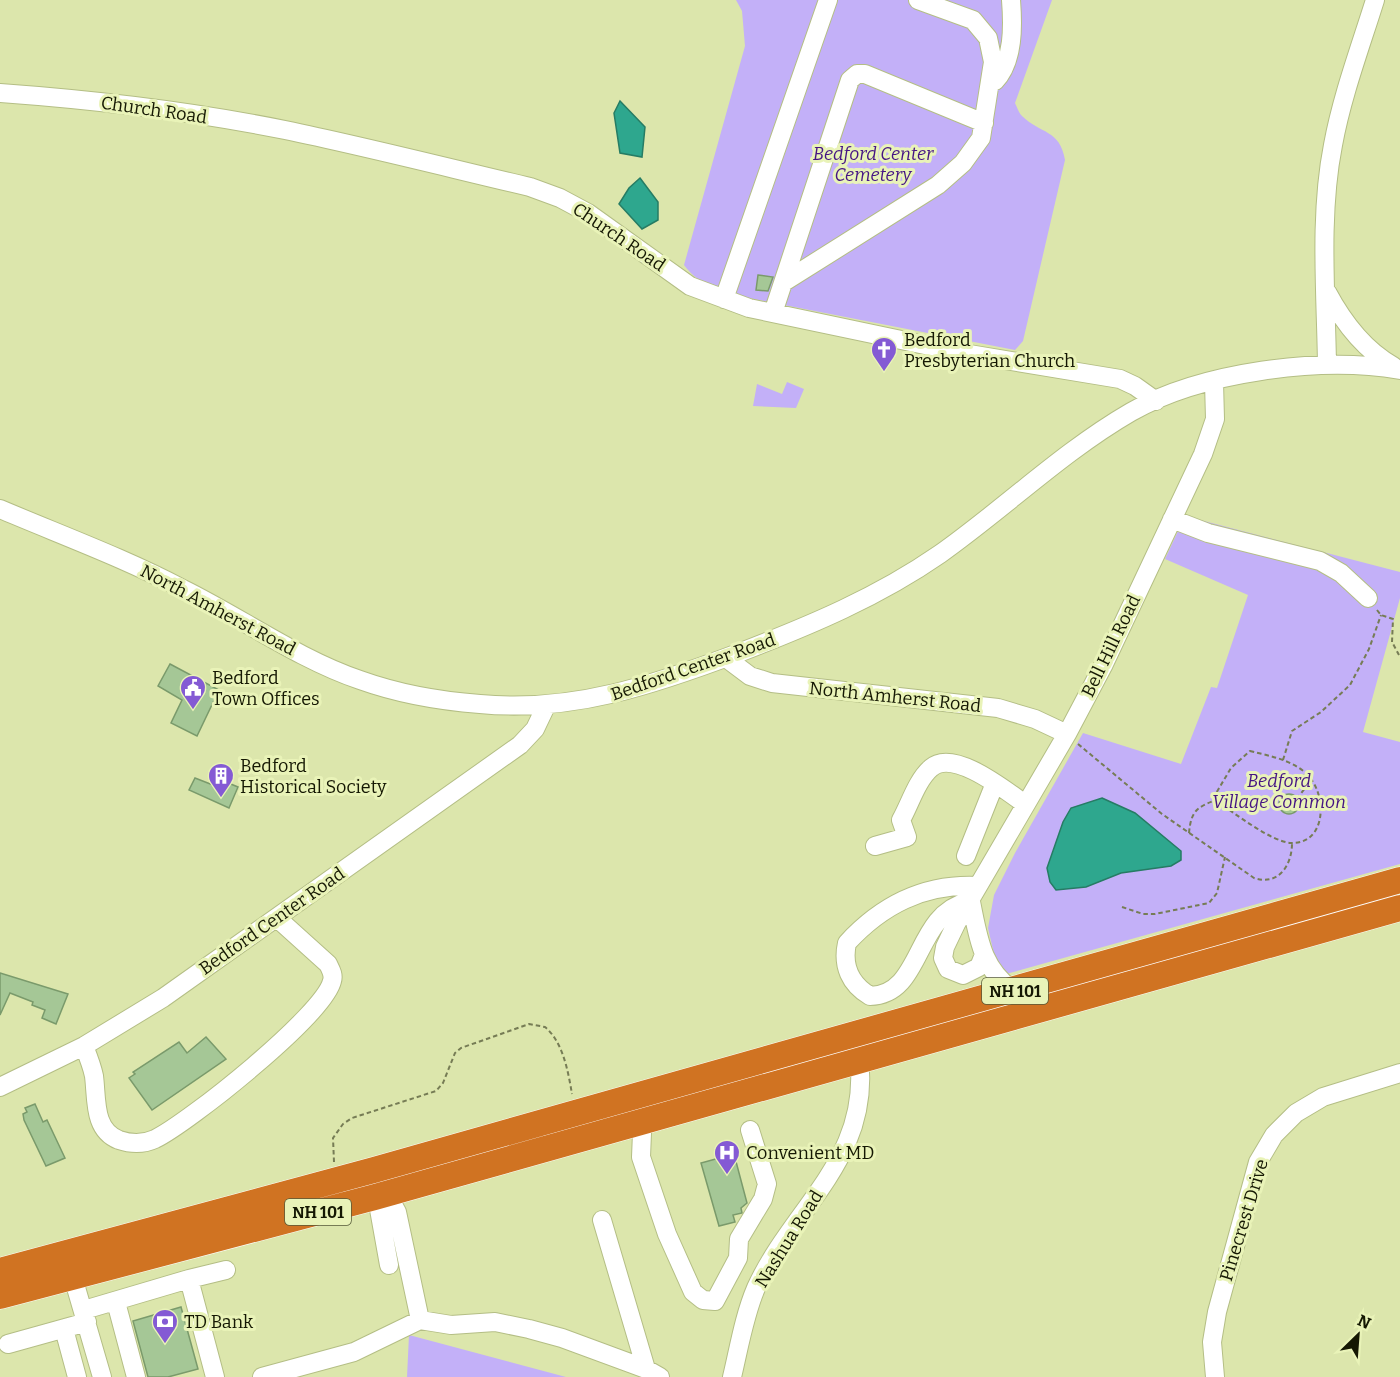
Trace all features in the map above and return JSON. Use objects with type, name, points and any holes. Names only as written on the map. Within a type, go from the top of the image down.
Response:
[{"type":"highway","name":"NH 101","points":[[0,1296],[69,1265],[338,1180],[574,1112],[1014,991],[1108,961],[1173,946],[1400,880]]},
{"type":"highway","name":"NH 101","points":[[0,1271],[69,1265],[382,1195],[1400,908]]},
{"type":"street","points":[[724,299],[828,0]]},
{"type":"street","points":[[784,282],[938,185],[975,150],[984,123],[992,48],[982,28],[961,14],[918,0]]},
{"type":"street","points":[[989,87],[999,77],[1012,39],[1011,0]]},
{"type":"street","points":[[1327,365],[1326,216],[1332,147],[1349,81],[1375,0]]},
{"type":"street","points":[[773,313],[850,80],[857,74],[865,74],[984,123]]},
{"type":"street","name":"Church Road","points":[[0,93],[68,98],[279,129],[530,187],[560,198],[588,213],[690,285],[724,299],[773,313],[963,353],[1120,379],[1135,386],[1156,401]]},
{"type":"street","points":[[1326,290],[1358,339],[1379,358],[1400,370]]},
{"type":"street","name":"Bedford Center Road","points":[[0,1087],[84,1046],[163,998],[520,745],[535,729],[546,706],[634,691],[726,658],[873,596],[940,553],[1022,489],[1117,421],[1156,401],[1214,382],[1259,372],[1327,365],[1376,366],[1400,370]]},
{"type":"street","name":"Bell Hill Road","points":[[983,957],[979,967],[963,975],[948,969],[943,958],[945,947],[971,895],[1066,734],[1104,664],[1213,428],[1216,408],[1214,382]]},
{"type":"street","name":"North Amherst Road","points":[[0,509],[164,579],[320,663],[361,681],[431,698],[481,705],[546,706]]},
{"type":"street","points":[[1172,519],[1208,533],[1320,561],[1341,573],[1368,598]]},
{"type":"street","name":"North Amherst Road","points":[[726,658],[750,676],[772,683],[998,708],[1035,719],[1066,734]]},
{"type":"street","points":[[875,846],[907,837],[902,820],[922,778],[932,766],[944,762],[961,764],[995,783],[1025,804]]},
{"type":"street","points":[[966,856],[995,783]]},
{"type":"street","points":[[971,895],[941,915],[913,965],[900,983],[889,992],[870,996],[852,982],[846,965],[847,943],[875,915],[903,898],[959,885],[971,895],[983,957],[1001,983],[1014,991]]},
{"type":"street","points":[[84,1046],[92,1066],[96,1106],[102,1128],[126,1142],[148,1142],[165,1133],[241,1076],[302,1024],[329,988],[332,973],[328,964],[277,918]]},
{"type":"street","name":"Nashua Road","points":[[732,1377],[756,1289],[810,1206],[843,1149],[857,1113],[861,1092],[856,1034]]},
{"type":"street","name":"Pinecrest Drive","points":[[1215,1377],[1212,1342],[1217,1312],[1258,1162],[1274,1135],[1296,1113],[1323,1096],[1400,1073]]},
{"type":"street","points":[[629,1097],[635,1123],[642,1133],[641,1157],[668,1234],[693,1292],[704,1300],[715,1301],[738,1258],[739,1239],[763,1199],[767,1184],[750,1130]]},
{"type":"street","points":[[374,1170],[382,1195],[389,1265]]},
{"type":"street","points":[[382,1195],[397,1212],[420,1320]]},
{"type":"street","points":[[602,1220],[653,1373]]},
{"type":"street","points":[[738,1258],[767,1269]]},
{"type":"street","points":[[69,1265],[102,1377]]},
{"type":"street","points":[[8,1344],[64,1329],[85,1316],[116,1302],[226,1270]]},
{"type":"street","points":[[189,1279],[215,1377]]},
{"type":"street","points":[[116,1302],[136,1377]]},
{"type":"street","points":[[262,1377],[354,1352],[420,1320],[452,1325],[495,1322],[529,1329],[562,1338],[653,1373]]},
{"type":"street","points":[[64,1329],[77,1377]]},
{"type":"path","points":[[1368,598],[1380,615],[1393,619],[1392,642],[1399,655]]},
{"type":"path","points":[[1282,760],[1292,731],[1322,711],[1350,685],[1369,649],[1380,615]]},
{"type":"path","points":[[1066,734],[1117,778],[1254,878],[1263,881],[1274,879],[1283,873],[1288,864],[1292,843]]},
{"type":"path","points":[[1250,751],[1282,760],[1311,779],[1318,792],[1322,815],[1312,835],[1304,841],[1292,843],[1274,838],[1216,800],[1215,795],[1231,768],[1250,751]]},
{"type":"path","points":[[1297,799],[1305,788],[1304,773]]},
{"type":"path","points":[[1189,832],[1193,812],[1216,800]]},
{"type":"path","points":[[1122,907],[1143,914],[1155,914],[1209,903],[1214,900],[1217,893],[1225,857]]},
{"type":"path","points":[[338,1180],[332,1146],[333,1138],[343,1124],[368,1112],[430,1095],[443,1083],[455,1053],[461,1048],[529,1024],[545,1027],[557,1042],[567,1070],[574,1112]]},
{"type":"green space","name":"Bedford Center Cemetery","points":[[736,0],[1052,0],[1015,103],[1022,116],[1054,137],[1059,143],[1065,160],[1023,341],[1015,350],[743,297],[703,282],[684,265],[745,46],[742,11]]},
{"type":"green space","points":[[787,382],[804,389],[796,408],[753,406],[757,384],[782,394]]},
{"type":"green space","name":"Bedford Village Common","points":[[1185,516],[1400,572],[1400,598],[1363,732],[1400,742],[1400,864],[999,976],[988,928],[994,895],[1015,853],[1083,733],[1181,764],[1211,687],[1217,688],[1248,595],[1165,559]]},
{"type":"green space","points":[[409,1335],[566,1377],[407,1377]]},
{"type":"water","points":[[620,101],[645,127],[642,157],[620,153],[614,113]]},
{"type":"water","points":[[640,178],[658,202],[658,220],[642,229],[619,204],[629,188]]},
{"type":"water","points":[[1102,798],[1135,813],[1181,851],[1181,860],[1171,866],[1121,873],[1086,887],[1056,890],[1050,882],[1047,868],[1063,822],[1071,808]]},
{"type":"building","points":[[758,275],[773,277],[768,291],[756,290]]},
{"type":"building","name":"Bedford Town Offices","points":[[170,664],[219,690],[197,736],[171,723],[182,700],[158,686]]},
{"type":"building","name":"Bedford Historical Society","points":[[195,778],[218,787],[221,780],[238,787],[229,808],[189,790]]},
{"type":"building","points":[[1289,794],[1296,797],[1299,804],[1296,811],[1289,814],[1282,811],[1279,804],[1282,797]]},
{"type":"building","points":[[0,973],[68,994],[56,1024],[42,1018],[45,1010],[32,1005],[33,1002],[10,993],[0,1015]]},
{"type":"building","points":[[206,1037],[226,1059],[152,1110],[129,1078],[135,1074],[133,1072],[179,1042],[187,1053]]},
{"type":"building","points":[[35,1104],[43,1122],[47,1120],[65,1158],[46,1166],[24,1120],[23,1114],[27,1112],[25,1108]]},
{"type":"building","points":[[734,1154],[747,1203],[741,1208],[742,1213],[733,1215],[735,1222],[719,1226],[701,1163]]},
{"type":"building","name":"TD Bank","points":[[181,1307],[198,1369],[168,1377],[148,1377],[133,1321]]},
{"type":"place","name":"Bedford Presbyterian Church","points":[[884,373]]},
{"type":"place","name":"Bedford Town Offices","points":[[193,711]]},
{"type":"place","name":"Bedford Historical Society","points":[[221,799]]},
{"type":"place","name":"Convenient MD","points":[[727,1176]]},
{"type":"place","name":"TD Bank","points":[[165,1345]]}]
